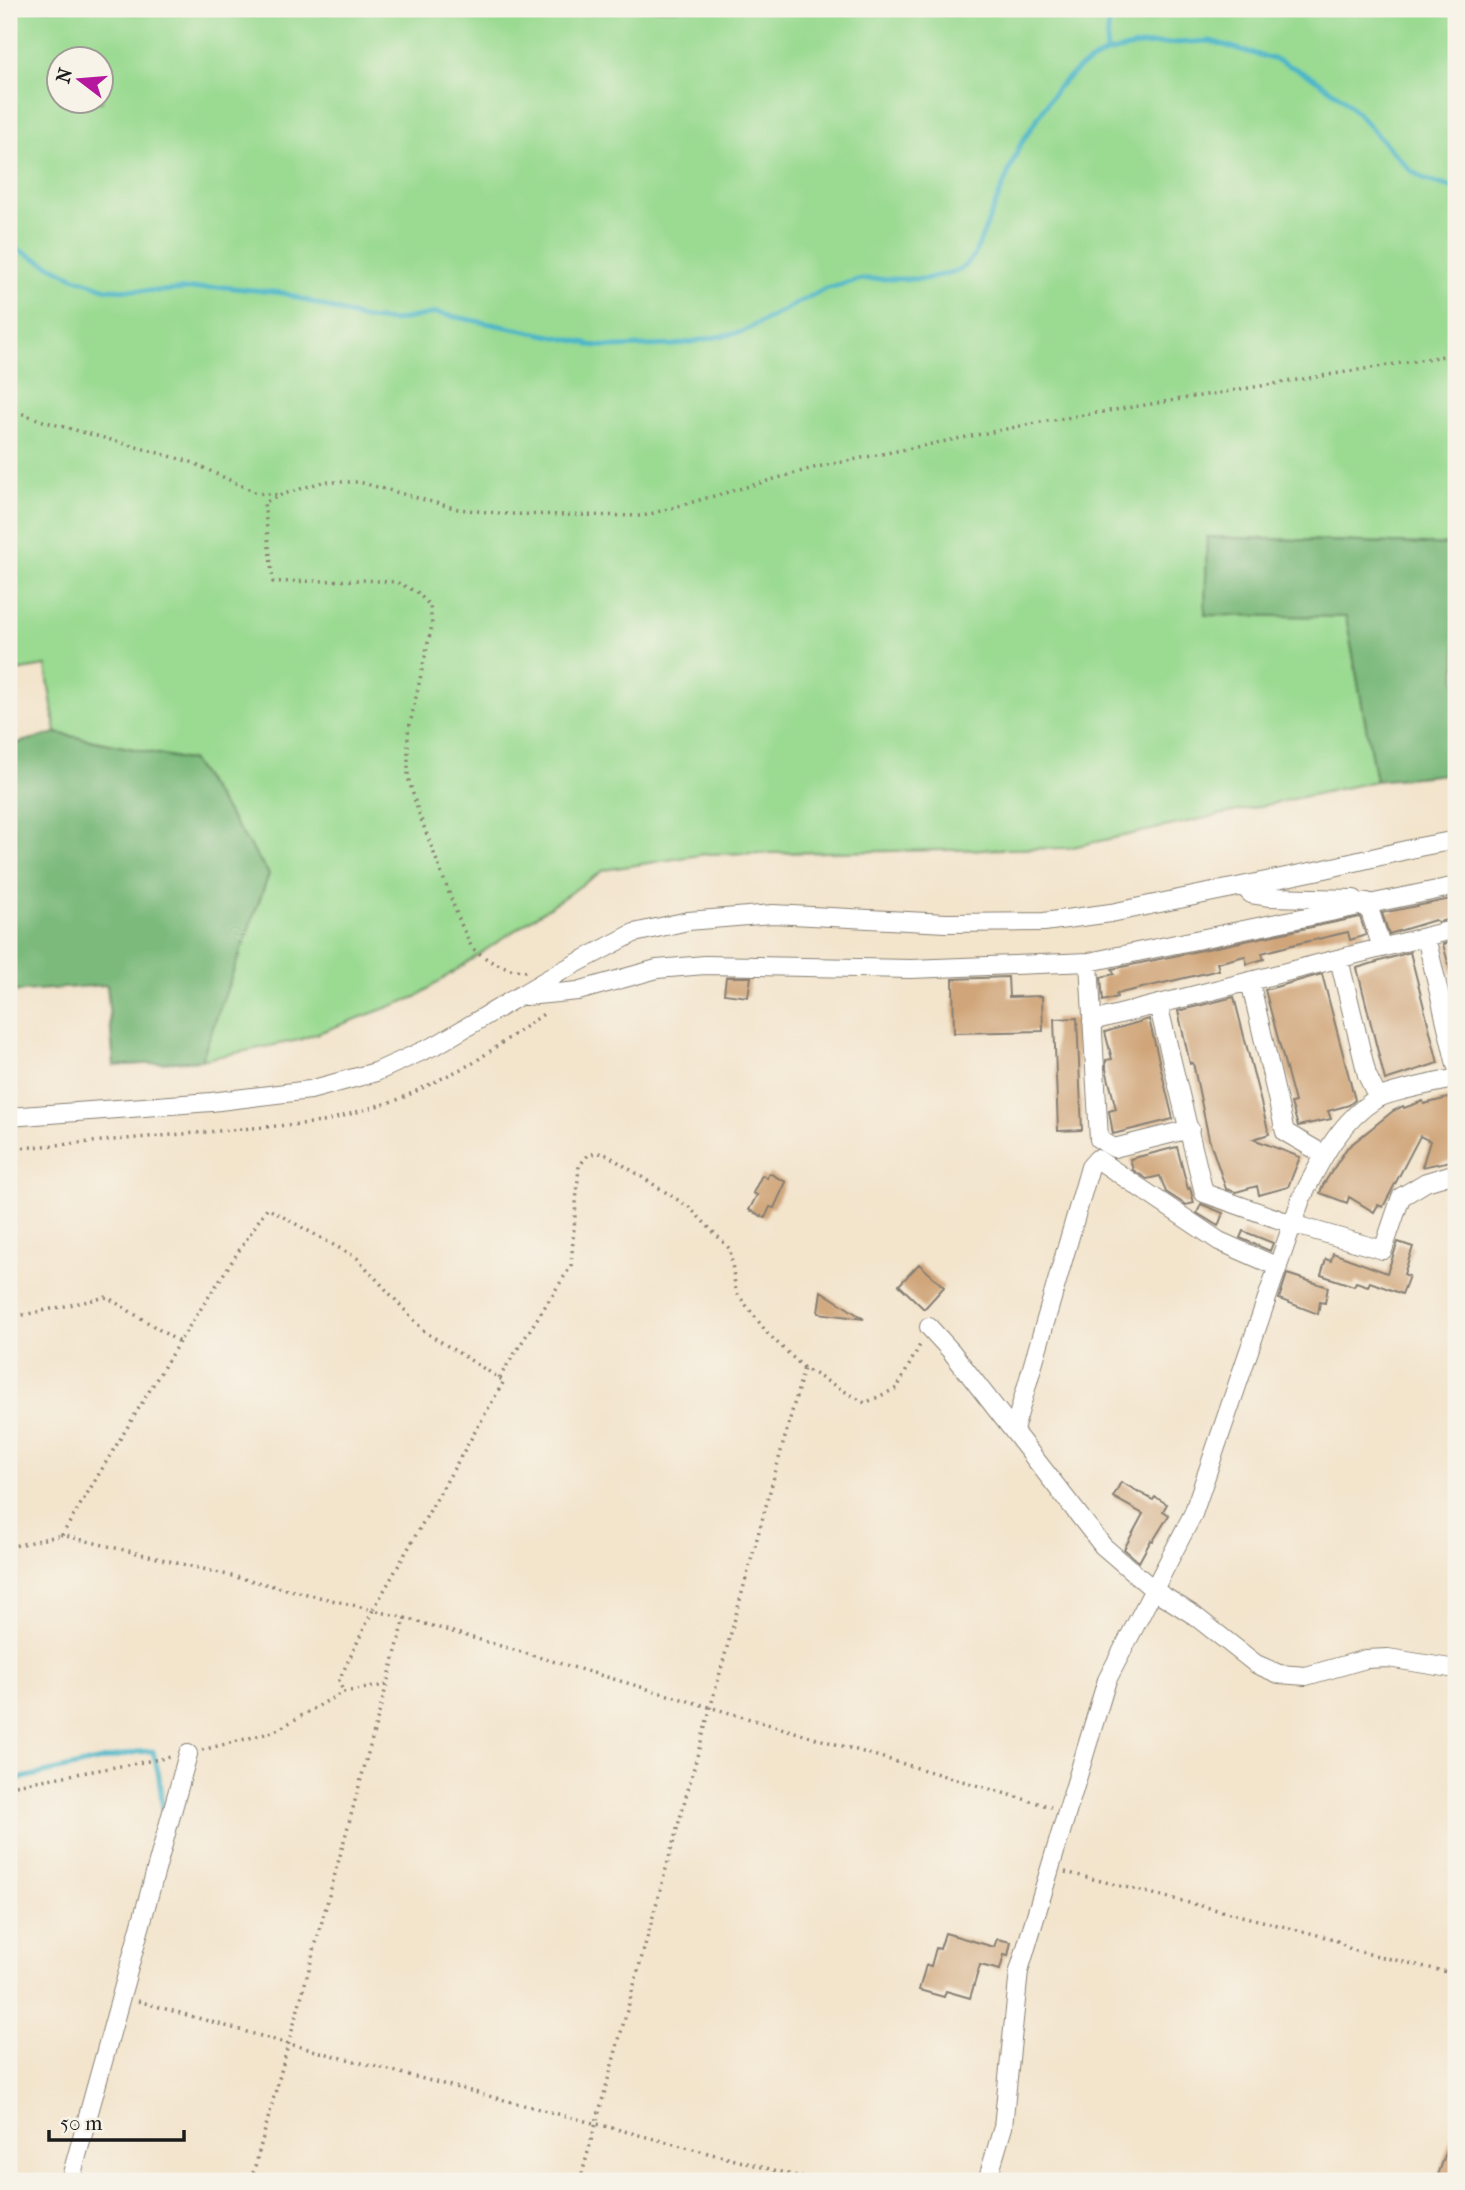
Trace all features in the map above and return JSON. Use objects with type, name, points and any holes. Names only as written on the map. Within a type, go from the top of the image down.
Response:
[{"type":"street","points":[[9,1117],[211,1102],[310,1090],[376,1072],[415,1055],[634,933],[688,921],[773,914],[946,923],[1044,922],[1111,913],[1419,846],[1456,841]]},
{"type":"street","points":[[1243,886],[1251,894],[1269,897],[1348,898],[1367,902]]},
{"type":"street","points":[[520,997],[578,991],[657,969],[705,965],[911,969],[1089,962],[1367,902],[1456,886]]},
{"type":"street","points":[[1367,902],[1382,947]]},
{"type":"street","points":[[1092,1021],[1456,929]]},
{"type":"street","points":[[1426,937],[1456,1065]]},
{"type":"street","points":[[1339,958],[1367,1075],[1378,1098]]},
{"type":"street","points":[[1014,1430],[1090,1167],[1097,1159],[1099,1139],[1089,962]]},
{"type":"street","points":[[1250,981],[1285,1132],[1323,1154]]},
{"type":"street","points":[[1158,1004],[1204,1193],[1293,1224],[1383,1250],[1401,1197],[1426,1182],[1456,1173]]},
{"type":"street","points":[[987,2181],[1003,2127],[1019,1971],[1107,1680],[1193,1514],[1301,1199],[1323,1154],[1345,1126],[1378,1098],[1456,1078]]},
{"type":"street","points":[[1099,1139],[1114,1148],[1189,1129]]},
{"type":"street","points":[[1097,1159],[1219,1241],[1278,1267]]},
{"type":"street","points":[[929,1327],[1014,1430],[1103,1546],[1154,1590],[1195,1616],[1246,1658],[1279,1674],[1306,1676],[1366,1659],[1388,1657],[1456,1669]]},
{"type":"street","points":[[70,2181],[188,1754]]},
{"type":"path","points":[[558,973],[513,970],[490,961],[472,948],[418,811],[408,777],[408,733],[432,625],[430,606],[417,592],[396,582],[273,582],[264,503],[323,482],[359,482],[458,509],[508,514],[643,516],[817,467],[1041,422],[1456,354]]},
{"type":"path","points":[[9,409],[46,422],[191,462],[257,493],[281,495]]},
{"type":"path","points":[[499,1378],[572,1266],[579,1166],[589,1154],[604,1153],[689,1207],[730,1249],[736,1292],[768,1334],[804,1368],[865,1403],[897,1388],[929,1327]]},
{"type":"path","points":[[62,1535],[179,1342],[267,1208],[357,1258],[425,1332],[504,1381],[373,1610],[339,1680],[343,1692]]},
{"type":"path","points":[[9,1318],[107,1297],[179,1342]]},
{"type":"path","points":[[580,2181],[804,1368]]},
{"type":"path","points":[[9,1547],[62,1535],[373,1610],[1066,1811]]},
{"type":"path","points":[[251,2181],[405,1618]]},
{"type":"path","points":[[1049,1868],[1334,1939],[1352,1950],[1456,1973]]},
{"type":"path","points":[[121,1996],[289,2044],[816,2181]]},
{"type":"green space","points":[[9,9],[1456,9],[1456,545],[1207,537],[1205,615],[1346,616],[1376,781],[1068,848],[706,854],[604,870],[416,997],[299,1040],[201,1060],[269,874],[192,761],[56,733],[46,666],[9,672]]},
{"type":"green space","points":[[1207,537],[1456,545],[1456,773],[1376,781],[1346,617],[1205,615]]},
{"type":"green space","points":[[56,733],[192,761],[269,874],[201,1060],[114,1066],[107,985],[9,992],[9,745]]},
{"type":"building","points":[[1456,898],[1456,918],[1438,922],[1435,920],[1389,934],[1382,913]]},
{"type":"building","points":[[1360,917],[1366,935],[1350,940],[1348,932],[1292,945],[1262,953],[1264,959],[1247,964],[1245,956],[1217,963],[1219,970],[1116,994],[1117,997],[1103,1001],[1101,977],[1114,974],[1112,969]]},
{"type":"building","points":[[1456,941],[1456,974],[1451,974],[1443,944]]},
{"type":"building","points":[[1410,952],[1438,1063],[1385,1080],[1357,968]]},
{"type":"building","points":[[1322,974],[1355,1100],[1349,1105],[1328,1111],[1331,1119],[1298,1126],[1291,1103],[1295,1102],[1265,990]]},
{"type":"building","points":[[726,977],[751,977],[748,997],[724,994]]},
{"type":"building","points":[[1008,977],[1009,997],[1042,996],[1043,1031],[954,1033],[953,979]]},
{"type":"building","points":[[1234,997],[1269,1134],[1253,1139],[1300,1157],[1288,1187],[1259,1195],[1257,1186],[1236,1192],[1226,1189],[1209,1139],[1193,1063],[1190,1064],[1178,1011]]},
{"type":"building","points":[[1077,1018],[1082,1130],[1058,1131],[1054,1019]]},
{"type":"building","points":[[1149,1019],[1173,1119],[1113,1134],[1109,1111],[1116,1109],[1106,1069],[1106,1060],[1112,1059],[1105,1032]]},
{"type":"building","points":[[1456,1096],[1456,1160],[1422,1167],[1430,1141],[1420,1136],[1383,1207],[1378,1205],[1374,1212],[1349,1197],[1347,1203],[1320,1193],[1347,1148],[1393,1111],[1423,1101],[1424,1104]]},
{"type":"building","points":[[1177,1147],[1194,1203],[1186,1205],[1166,1192],[1160,1176],[1147,1179],[1133,1170],[1130,1159]]},
{"type":"building","points":[[769,1173],[786,1182],[774,1208],[770,1207],[765,1218],[749,1210],[757,1195],[753,1193],[762,1175],[767,1178]]},
{"type":"building","points":[[1201,1204],[1223,1213],[1218,1226],[1197,1213]]},
{"type":"building","points":[[1243,1231],[1273,1243],[1270,1251],[1240,1238]]},
{"type":"building","points":[[1398,1242],[1413,1247],[1404,1274],[1409,1276],[1402,1294],[1370,1282],[1368,1286],[1356,1282],[1354,1286],[1321,1275],[1326,1259],[1331,1261],[1333,1253],[1387,1273]]},
{"type":"building","points":[[919,1264],[944,1287],[924,1309],[899,1285]]},
{"type":"building","points":[[1287,1274],[1328,1287],[1325,1303],[1320,1302],[1318,1314],[1279,1299]]},
{"type":"building","points":[[821,1291],[864,1319],[818,1313]]},
{"type":"building","points":[[1121,1482],[1153,1500],[1155,1497],[1167,1504],[1163,1511],[1169,1515],[1139,1562],[1124,1549],[1143,1514],[1113,1497]]},
{"type":"building","points":[[945,1933],[994,1947],[997,1939],[1011,1942],[1008,1956],[1004,1955],[1000,1970],[980,1965],[970,1998],[946,1991],[944,1997],[919,1990],[926,1965],[931,1966],[936,1948],[940,1949]]},
{"type":"building","points":[[1454,2129],[1456,2181],[1436,2181]]},
{"type":"waterway","points":[[1106,53],[1110,9]]},
{"type":"waterway","points":[[9,245],[73,277],[107,289],[159,291],[224,287],[283,293],[364,319],[394,321],[436,313],[588,345],[675,345],[742,332],[824,289],[862,279],[925,279],[960,270],[974,256],[1019,147],[1057,88],[1079,68],[1106,53],[1141,45],[1210,41],[1280,61],[1312,77],[1343,98],[1410,170],[1426,180],[1456,188]]},
{"type":"waterway","points":[[9,1781],[137,1752],[153,1751],[163,1814]]}]
